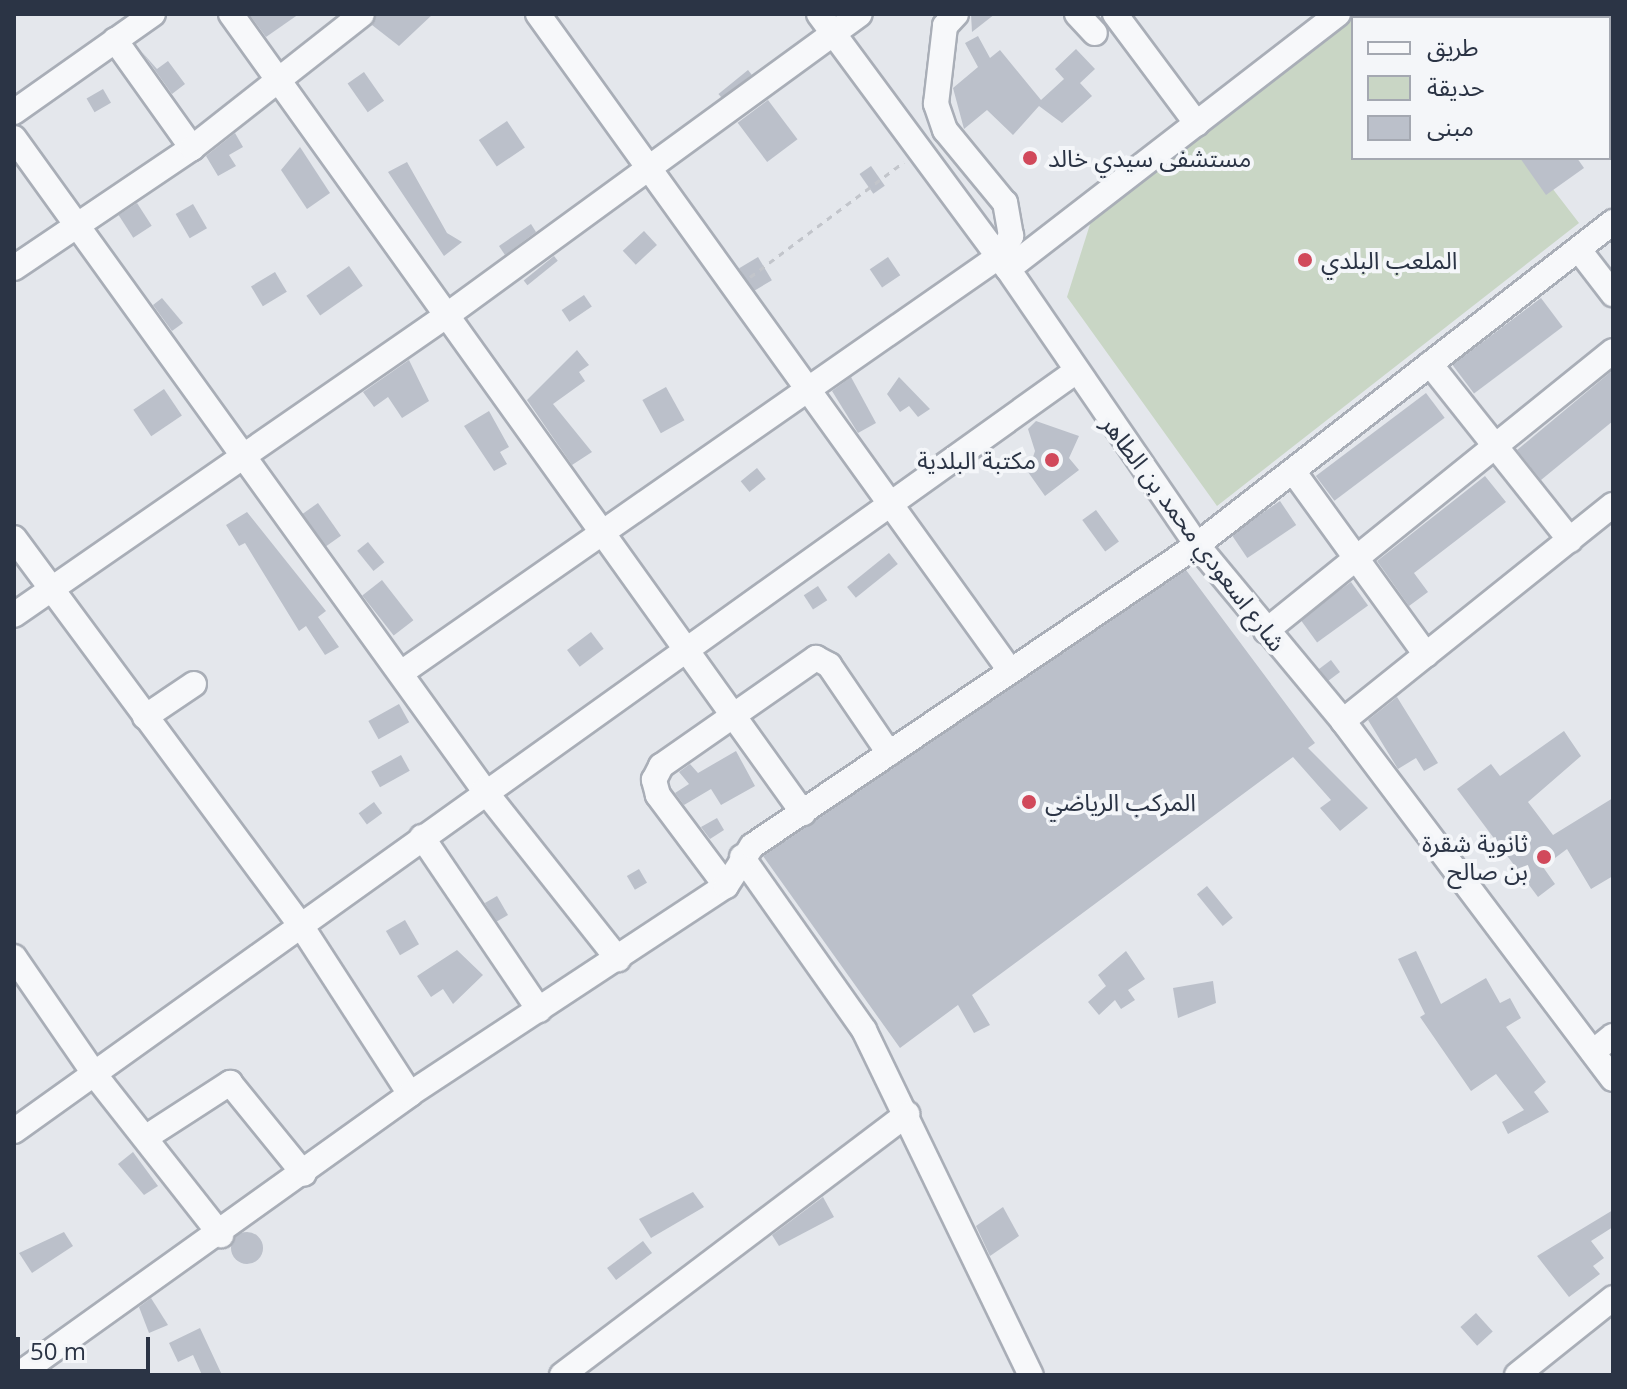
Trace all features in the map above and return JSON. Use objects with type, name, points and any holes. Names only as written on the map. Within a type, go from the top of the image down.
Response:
[{"type":"street","points":[[14,112],[153,14]]},
{"type":"street","points":[[231,14],[803,813]]},
{"type":"street","points":[[14,268],[77,229],[192,148],[362,14]]},
{"type":"street","points":[[538,14],[804,389],[893,504],[1009,669]]},
{"type":"street","points":[[14,615],[243,453],[446,316],[647,169],[826,24],[860,14]]},
{"type":"street","points":[[956,14],[945,26],[936,104],[945,130],[1005,203],[1011,236],[1003,263]]},
{"type":"street","points":[[1077,14],[1095,33]]},
{"type":"street","points":[[1115,14],[1197,124]]},
{"type":"street","points":[[401,673],[804,389],[1003,263],[1197,124],[1338,14]]},
{"type":"street","name":"شارع اسعودي محمد بن الطاهر","points":[[826,24],[1003,263],[1075,372],[1197,545],[1343,721],[1613,1079]]},
{"type":"street","points":[[115,40],[192,148]]},
{"type":"street","points":[[14,138],[484,790],[618,959]]},
{"type":"street","points":[[17,1372],[221,1235],[410,1094],[726,886],[742,857],[1009,669],[1197,545],[1613,222]]},
{"type":"street","points":[[1579,250],[1613,294]]},
{"type":"street","points":[[1266,631],[1355,556],[1613,351]]},
{"type":"street","points":[[1430,364],[1570,540]]},
{"type":"street","points":[[14,1131],[302,927],[484,790],[893,504],[1075,372]]},
{"type":"street","points":[[1293,471],[1426,655]]},
{"type":"street","points":[[1343,721],[1613,505]]},
{"type":"street","points":[[14,538],[302,927],[410,1094]]},
{"type":"street","points":[[726,886],[654,780],[729,712],[801,664],[823,659],[889,753]]},
{"type":"street","points":[[145,717],[194,684]]},
{"type":"street","points":[[422,837],[539,1010]]},
{"type":"street","points":[[742,857],[864,1030],[1031,1375]]},
{"type":"street","points":[[14,957],[95,1075],[148,1136],[221,1235]]},
{"type":"street","points":[[1593,1052],[1613,1036]]},
{"type":"street","points":[[148,1136],[218,1088],[236,1084],[304,1174]]},
{"type":"street","points":[[562,1375],[907,1114]]},
{"type":"street","points":[[1529,1371],[1613,1298]]},
{"type":"path","points":[[733,290],[920,150]]},
{"type":"green space","name":"الملعب البلدي","points":[[1346,14],[1383,16],[1351,16],[1351,160],[1531,160],[1579,223],[1217,506],[1067,297],[1092,218]]},
{"type":"building","points":[[249,14],[299,14],[266,37]]},
{"type":"building","points":[[377,14],[433,14],[399,46],[372,25]]},
{"type":"building","points":[[971,14],[995,14],[972,32]]},
{"type":"building","points":[[978,36],[990,58],[1000,50],[1041,100],[1064,79],[1055,69],[1076,49],[1095,69],[1080,83],[1092,96],[1062,123],[1039,106],[1013,135],[987,110],[964,129],[953,88],[978,67],[965,43]]},
{"type":"building","points":[[142,52],[157,69],[168,61],[185,84],[172,94]]},
{"type":"building","points":[[748,70],[752,75],[722,99],[718,94]]},
{"type":"building","points":[[364,72],[384,101],[368,112],[348,83]]},
{"type":"building","points":[[103,89],[111,103],[95,112],[87,98]]},
{"type":"building","points":[[768,100],[797,139],[767,162],[738,123]]},
{"type":"building","points":[[507,121],[525,148],[497,167],[479,140]]},
{"type":"building","points":[[235,133],[243,147],[229,155],[236,166],[218,176],[206,156]]},
{"type":"building","points":[[300,147],[330,193],[307,209],[281,170]]},
{"type":"building","points":[[1521,160],[1578,160],[1584,168],[1546,195]]},
{"type":"building","points":[[407,162],[447,233],[462,242],[444,256],[388,172]]},
{"type":"building","points":[[871,166],[885,186],[873,194],[860,174]]},
{"type":"building","points":[[137,203],[152,226],[133,238],[119,215]]},
{"type":"building","points":[[193,204],[207,228],[190,238],[176,214]]},
{"type":"building","points":[[531,224],[536,232],[505,255],[499,246]]},
{"type":"building","points":[[644,231],[657,245],[636,265],[623,251]]},
{"type":"building","points":[[554,256],[558,261],[527,285],[524,281]]},
{"type":"building","points":[[758,257],[772,280],[753,291],[739,268]]},
{"type":"building","points":[[888,257],[900,275],[882,288],[870,269]]},
{"type":"building","points":[[349,266],[363,286],[320,315],[306,296]]},
{"type":"building","points":[[275,272],[287,292],[263,306],[251,286]]},
{"type":"building","points":[[584,295],[592,307],[569,322],[562,310]]},
{"type":"building","points":[[162,298],[183,323],[172,331],[153,305]]},
{"type":"building","points":[[1541,298],[1563,327],[1474,394],[1452,365]]},
{"type":"building","points":[[577,350],[589,365],[579,372],[585,381],[553,404],[592,452],[572,465],[527,400]]},
{"type":"building","points":[[409,360],[429,401],[402,418],[388,397],[374,407],[363,392]]},
{"type":"building","points":[[1613,370],[1613,421],[1541,480],[1517,450]]},
{"type":"building","points":[[851,377],[876,423],[858,433],[832,391]]},
{"type":"building","points":[[899,377],[930,409],[918,417],[909,406],[900,412],[887,394]]},
{"type":"building","points":[[666,387],[684,420],[661,433],[642,400]]},
{"type":"building","points":[[164,389],[182,416],[151,436],[133,410]]},
{"type":"building","points":[[1426,393],[1445,418],[1334,501],[1316,476]]},
{"type":"building","points":[[489,411],[509,447],[500,452],[507,464],[494,471],[464,426]]},
{"type":"building","name":"مكتبة البلدية","points":[[1036,421],[1079,436],[1069,458],[1079,470],[1045,496],[1028,472],[1035,451],[1028,429]]},
{"type":"building","points":[[757,468],[766,479],[749,492],[741,481]]},
{"type":"building","points":[[1485,476],[1506,502],[1414,573],[1428,592],[1409,606],[1377,561]]},
{"type":"building","points":[[1280,501],[1296,525],[1247,558],[1231,534]]},
{"type":"building","points":[[318,503],[341,536],[325,547],[302,514]]},
{"type":"building","points":[[1096,510],[1119,542],[1105,552],[1082,520]]},
{"type":"building","points":[[247,512],[326,611],[318,617],[339,647],[325,655],[306,626],[299,631],[245,543],[239,546],[226,525]]},
{"type":"building","points":[[368,542],[384,562],[373,571],[357,551]]},
{"type":"building","points":[[889,553],[898,564],[856,598],[847,587]]},
{"type":"building","name":"المركب الرياضي","points":[[1186,570],[1315,743],[1308,748],[1368,808],[1340,831],[1320,808],[1331,800],[1293,757],[972,995],[990,1025],[974,1033],[958,1005],[900,1048],[763,856]]},
{"type":"building","points":[[382,580],[413,620],[394,636],[362,595]]},
{"type":"building","points":[[1351,582],[1368,605],[1317,642],[1300,619]]},
{"type":"building","points":[[818,586],[827,600],[813,610],[804,595]]},
{"type":"building","points":[[591,632],[604,649],[580,667],[567,650]]},
{"type":"building","points":[[1331,660],[1340,672],[1328,681],[1319,669]]},
{"type":"building","points":[[1397,697],[1438,763],[1424,771],[1416,758],[1398,769],[1368,720]]},
{"type":"building","points":[[399,704],[409,722],[379,739],[368,721]]},
{"type":"building","points":[[1564,731],[1581,756],[1528,802],[1553,835],[1613,798],[1613,876],[1591,889],[1567,849],[1543,867],[1555,884],[1538,897],[1457,789],[1491,764],[1500,776]]},
{"type":"building","points":[[736,751],[755,786],[721,805],[711,789],[684,805],[675,793],[689,784],[679,772],[690,764],[698,773]]},
{"type":"building","points":[[401,755],[410,771],[380,787],[371,771]]},
{"type":"building","points":[[374,802],[382,813],[367,824],[359,813]]},
{"type":"building","points":[[717,818],[724,830],[710,839],[701,827]]},
{"type":"building","points":[[639,869],[647,883],[635,890],[627,876]]},
{"type":"building","points":[[1207,886],[1233,918],[1223,926],[1197,894]]},
{"type":"building","points":[[497,896],[508,915],[496,922],[485,903]]},
{"type":"building","points":[[405,920],[419,944],[400,955],[386,931]]},
{"type":"building","points":[[457,950],[483,975],[453,1004],[443,989],[431,997],[417,976]]},
{"type":"building","points":[[1126,951],[1145,979],[1128,990],[1135,1000],[1121,1009],[1115,1000],[1099,1015],[1088,1002],[1106,986],[1098,975]]},
{"type":"building","points":[[1416,951],[1441,1004],[1486,978],[1500,1003],[1510,998],[1521,1018],[1506,1027],[1546,1082],[1534,1092],[1549,1112],[1508,1134],[1502,1122],[1524,1110],[1496,1074],[1471,1091],[1420,1017],[1425,1014],[1398,959]]},
{"type":"building","points":[[1213,981],[1216,1003],[1178,1018],[1173,988]]},
{"type":"building","points":[[133,1152],[158,1186],[144,1195],[118,1164]]},
{"type":"building","points":[[693,1192],[704,1207],[651,1238],[639,1219]]},
{"type":"building","points":[[823,1197],[834,1217],[779,1246],[772,1235]]},
{"type":"building","points":[[1003,1207],[1019,1236],[990,1256],[976,1226]]},
{"type":"building","points":[[1613,1210],[1613,1227],[1591,1241],[1604,1258],[1593,1266],[1600,1274],[1569,1297],[1537,1256]]},
{"type":"building","points":[[64,1232],[73,1246],[32,1273],[19,1253]]},
{"type":"building","points":[[247,1232],[258,1237],[263,1248],[258,1259],[247,1264],[236,1259],[231,1248],[236,1237]]},
{"type":"building","points":[[643,1241],[652,1253],[616,1280],[607,1268]]},
{"type":"building","points":[[151,1298],[168,1325],[149,1333],[139,1307]]},
{"type":"building","points":[[1476,1313],[1493,1332],[1477,1346],[1460,1327]]},
{"type":"building","points":[[200,1328],[222,1375],[202,1375],[193,1355],[178,1362],[169,1343]]},
{"type":"place","name":"مستشفى سيدي خالد","points":[[1030,158]]},
{"type":"place","name":"الملعب البلدي","points":[[1305,260]]},
{"type":"place","name":"مكتبة البلدية","points":[[1052,460]]},
{"type":"place","name":"المركب الرياضي","points":[[1029,802]]},
{"type":"place","name":"ثانوية شقرة بن صالح","points":[[1544,857]]}]
